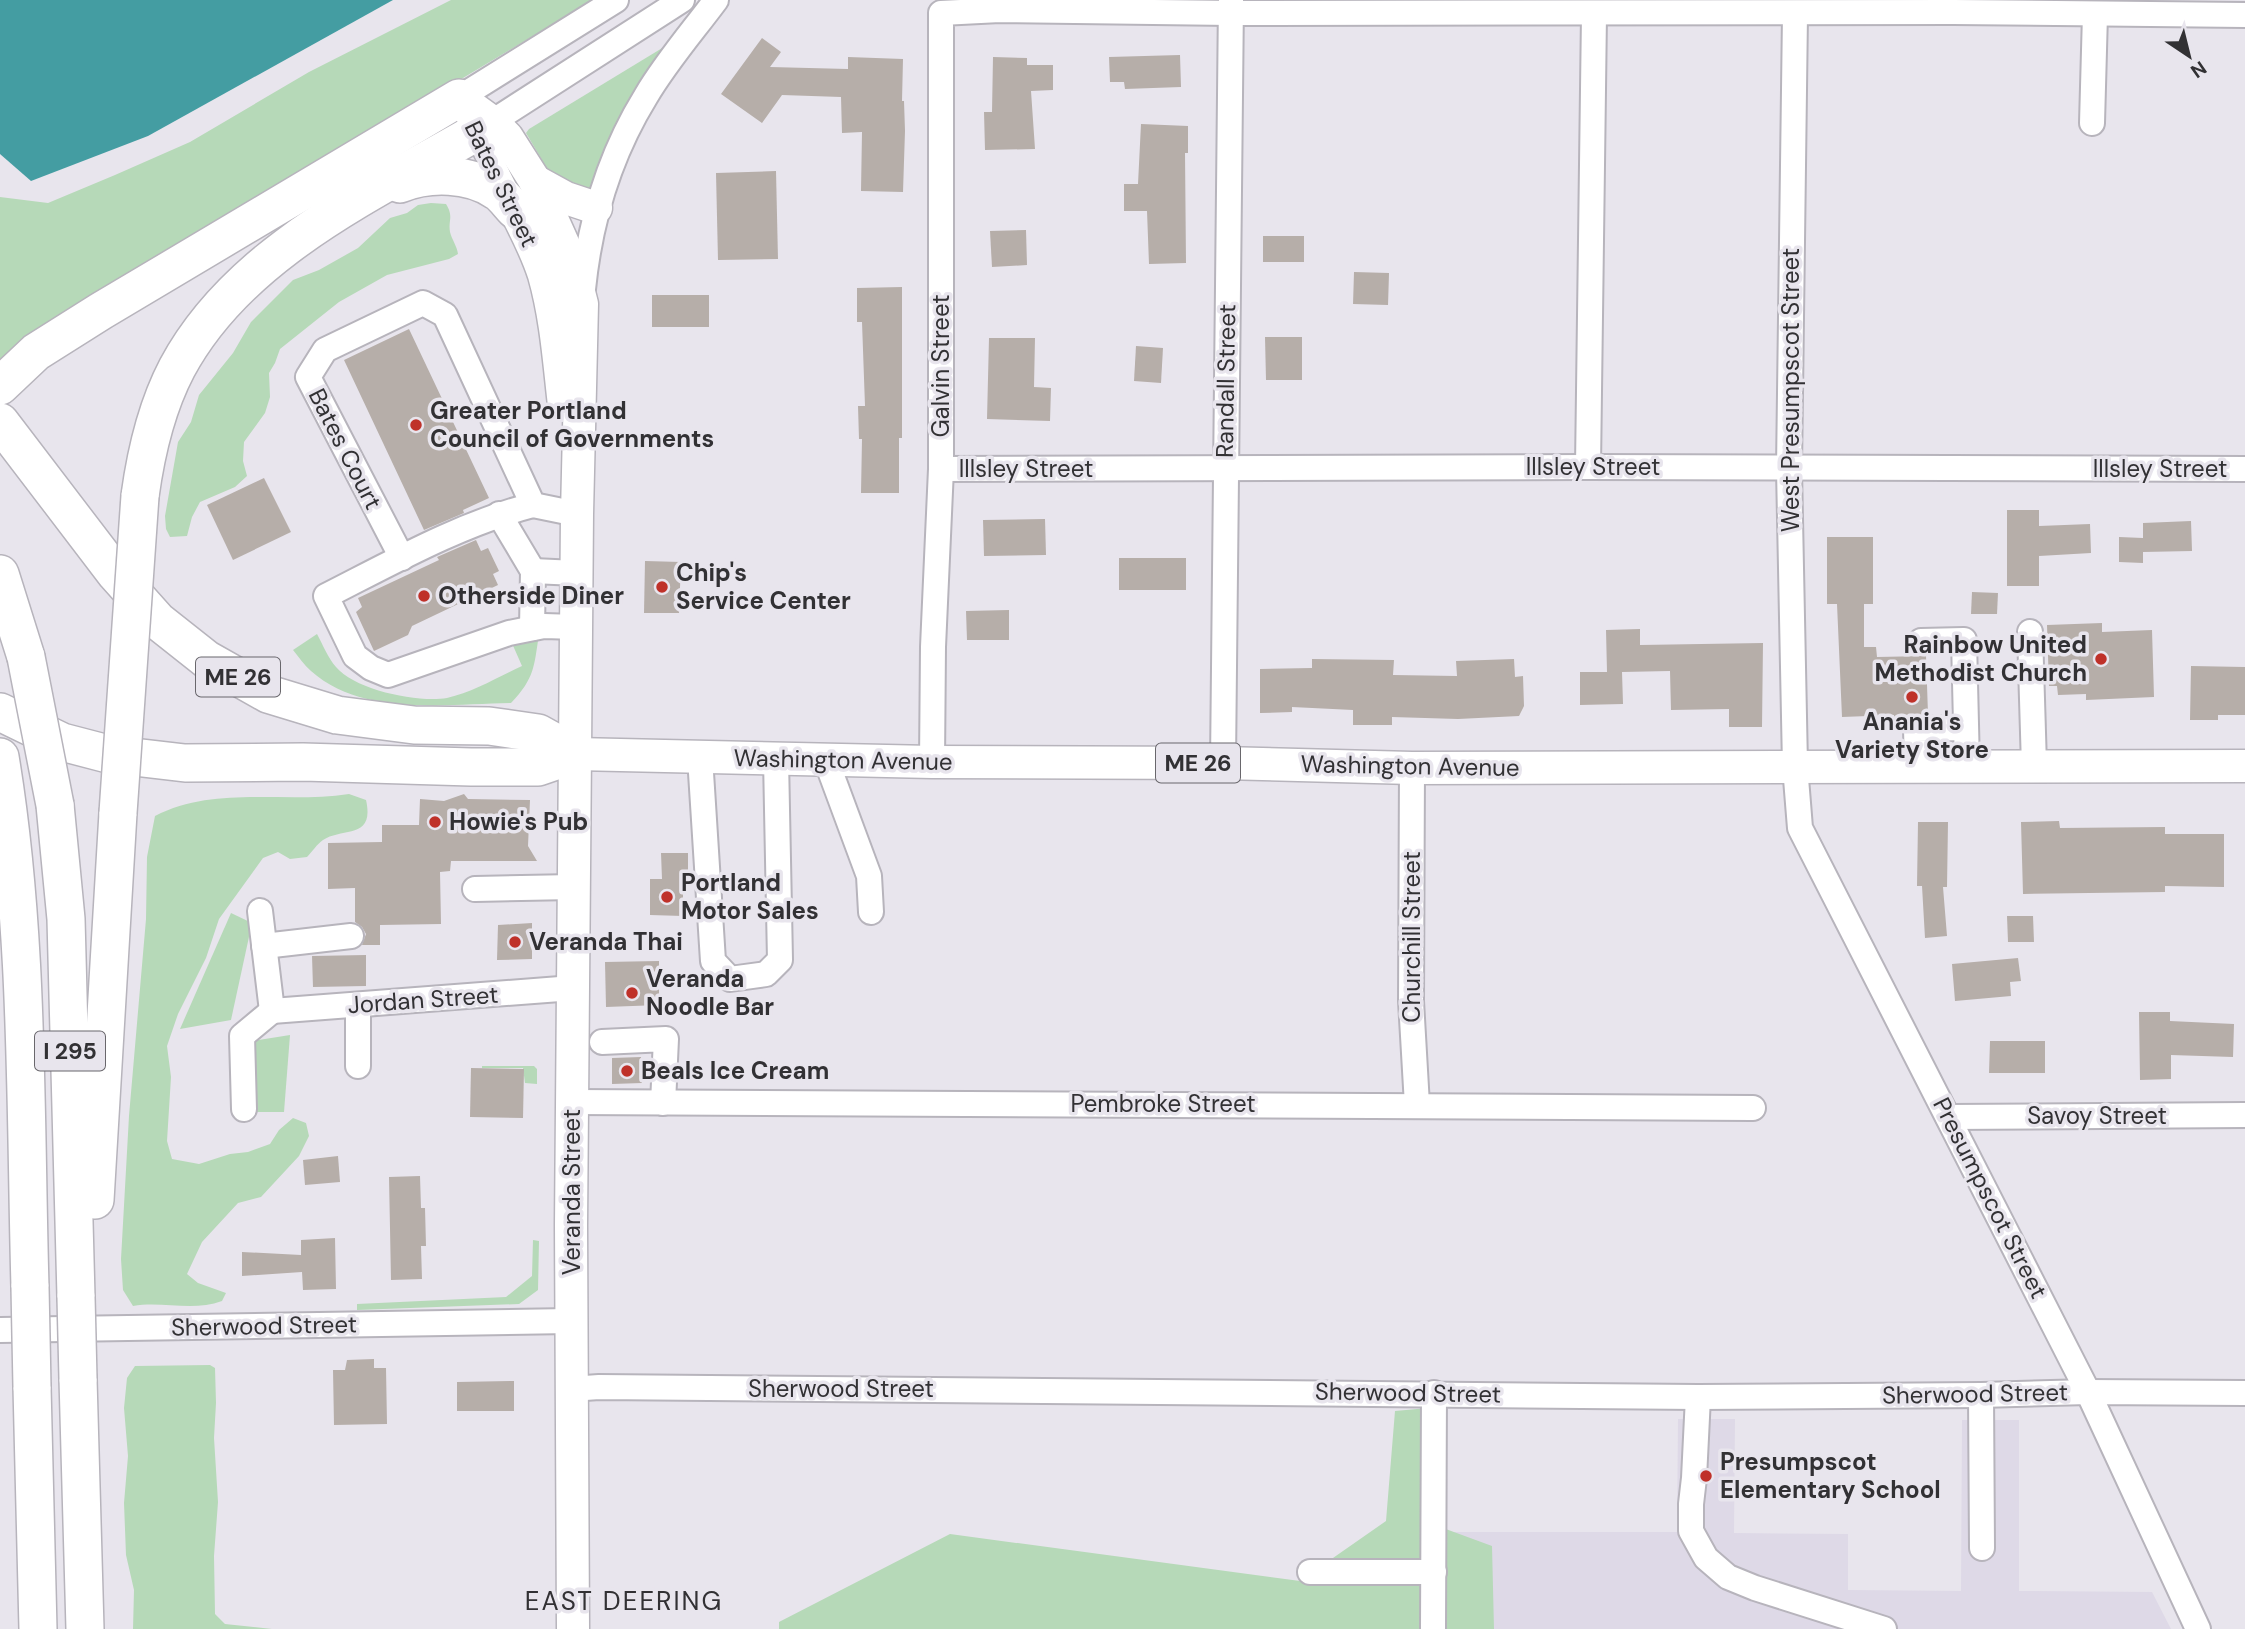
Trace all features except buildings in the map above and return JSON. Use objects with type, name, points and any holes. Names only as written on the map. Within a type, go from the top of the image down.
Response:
[{"type":"highway","points":[[0,386],[36,352],[101,311],[459,98]]},
{"type":"highway","points":[[76,1297],[86,1268],[94,1206],[140,496],[145,460],[158,412],[177,369],[202,329],[248,279],[302,235],[483,127]]},
{"type":"highway","points":[[345,208],[408,181],[439,176],[470,179],[496,191],[525,195]]},
{"type":"highway","name":"ME 26","points":[[0,422],[116,574],[158,621],[206,659],[268,694],[337,715],[414,725],[489,726],[538,733],[576,754]]},
{"type":"highway","name":"I 295","points":[[0,574],[26,657],[55,805],[66,919],[84,1613]]},
{"type":"highway","name":"ME 26","points":[[0,712],[62,741],[108,754],[185,763],[303,762],[471,768],[538,767],[576,754]]},
{"type":"highway","name":"I 295","points":[[3,772],[14,863],[21,972],[38,1629]]},
{"type":"highway","points":[[0,1127],[30,1287]]},
{"type":"main road","name":"Bates Street","points":[[459,98],[483,127],[507,137],[525,195],[531,242],[550,302],[556,336],[577,514]]},
{"type":"main road","name":"Bates Street","points":[[525,195],[571,261],[582,304],[576,573],[576,754]]},
{"type":"main road","points":[[525,195],[566,198],[596,208]]},
{"type":"main road","name":"Washington Avenue","points":[[576,754],[1412,768],[2245,766]]},
{"type":"main road","name":"Veranda Street","points":[[573,1629],[571,1321],[576,754]]},
{"type":"street","points":[[459,98],[616,0]]},
{"type":"street","points":[[483,127],[682,0]]},
{"type":"street","name":"Bates Street","points":[[582,304],[587,253],[596,208],[606,175],[622,138],[647,94],[716,0]]},
{"type":"street","points":[[1231,7],[1594,14],[1795,14],[1952,6],[2095,14],[2245,15]]},
{"type":"street","name":"Galvin Street","points":[[932,762],[933,647],[941,469],[941,13],[1231,7]]},
{"type":"street","name":"Randall Street","points":[[1223,763],[1231,7]]},
{"type":"street","points":[[1588,467],[1594,14]]},
{"type":"street","name":"West Presumpscot Street","points":[[1795,14],[1789,469],[1795,766]]},
{"type":"street","points":[[2092,123],[2095,14]]},
{"type":"street","name":"Bates Court","points":[[401,558],[308,377],[325,350],[423,303],[445,315],[533,505]]},
{"type":"street","name":"Illsley Street","points":[[941,469],[2245,469]]},
{"type":"street","points":[[576,626],[532,628],[509,633],[388,675],[371,668],[355,656],[326,596],[401,558],[499,514],[533,505],[577,514]]},
{"type":"street","points":[[499,514],[533,571],[532,628]]},
{"type":"street","points":[[533,571],[576,573]]},
{"type":"street","points":[[2030,632],[2034,766]]},
{"type":"street","points":[[1921,641],[1964,640],[1967,766]]},
{"type":"street","points":[[1917,766],[1916,729],[1966,728]]},
{"type":"street","points":[[700,757],[713,961],[730,979],[766,974],[780,960],[776,759]]},
{"type":"street","points":[[826,760],[869,876],[871,912]]},
{"type":"street","name":"Presumpscot Street","points":[[1795,766],[1800,828],[2088,1392],[2198,1629]]},
{"type":"street","name":"Churchill Street","points":[[1412,768],[1411,1001],[1418,1105]]},
{"type":"street","points":[[475,889],[574,887]]},
{"type":"street","points":[[244,1109],[242,1036],[272,1011],[260,911]]},
{"type":"street","points":[[264,946],[351,936]]},
{"type":"street","name":"Jordan Street","points":[[272,1011],[573,988]]},
{"type":"street","points":[[358,1004],[358,1066]]},
{"type":"street","points":[[602,1042],[666,1039],[663,1102]]},
{"type":"street","name":"Pembroke Street","points":[[572,1102],[1753,1108]]},
{"type":"street","name":"Savoy Street","points":[[1948,1117],[2245,1115]]},
{"type":"street","name":"Sherwood Street","points":[[0,1330],[571,1321]]},
{"type":"street","name":"Sherwood Street","points":[[571,1389],[613,1387],[1698,1397],[2088,1392],[2245,1393]]},
{"type":"street","points":[[1433,1629],[1434,1393]]},
{"type":"street","points":[[1981,1395],[1982,1548]]},
{"type":"street","points":[[1698,1397],[1690,1504],[1691,1531],[1706,1558],[1728,1577],[1755,1588],[1884,1629]]},
{"type":"street","points":[[1310,1572],[1434,1572]]},
{"type":"shaded area","name":"Presumpscot Elementary School","points":[[1678,1419],[1735,1419],[1734,1533],[1848,1534],[1848,1590],[1961,1591],[1962,1420],[2019,1420],[2019,1591],[2152,1592],[2171,1629],[1448,1629],[1448,1532],[1677,1532]]},
{"type":"green space","points":[[451,0],[593,0],[363,138],[0,368],[0,197],[48,203],[115,175],[190,142],[309,72]]},
{"type":"green space","points":[[682,36],[594,201],[559,189],[526,133],[529,129]]},
{"type":"green space","points":[[446,204],[450,215],[450,232],[458,254],[449,259],[387,275],[339,302],[280,349],[269,373],[270,397],[265,413],[244,442],[243,461],[247,476],[235,487],[200,502],[192,517],[187,536],[170,537],[165,516],[178,442],[191,422],[199,395],[233,353],[251,322],[293,280],[319,270],[358,248],[390,218],[407,213],[418,205]]},
{"type":"green space","points":[[317,634],[336,667],[357,682],[388,693],[435,699],[466,692],[522,666],[511,641],[539,634],[529,679],[511,703],[406,705],[355,696],[332,686],[308,669],[293,650]]},
{"type":"green space","points":[[349,794],[366,800],[368,813],[361,827],[323,840],[307,857],[290,859],[278,852],[263,858],[219,919],[206,958],[178,1014],[167,1046],[171,1077],[167,1141],[172,1159],[199,1164],[230,1154],[248,1152],[270,1144],[279,1130],[293,1118],[306,1123],[309,1136],[299,1156],[261,1197],[238,1203],[202,1242],[187,1274],[198,1283],[226,1293],[222,1301],[200,1306],[133,1306],[123,1290],[121,1259],[129,1116],[146,919],[147,857],[155,816],[178,807],[226,798],[325,797]]},
{"type":"green space","points":[[231,913],[252,923],[231,1020],[180,1029]]},
{"type":"green space","points":[[290,1035],[284,1112],[255,1112],[253,1041]]},
{"type":"green space","points":[[482,1066],[534,1066],[537,1069],[537,1084],[525,1083],[523,1068]]},
{"type":"green space","points":[[533,1240],[539,1241],[538,1290],[519,1304],[357,1310],[357,1304],[506,1297],[532,1276]]},
{"type":"green space","points":[[210,1365],[215,1368],[214,1438],[218,1502],[214,1556],[215,1614],[225,1624],[272,1629],[133,1629],[134,1590],[126,1555],[124,1503],[128,1456],[124,1408],[127,1378],[135,1366]]},
{"type":"green space","points":[[1439,1407],[1443,1528],[1492,1546],[1494,1629],[779,1629],[779,1622],[950,1534],[1300,1581],[1386,1521],[1395,1411]]},
{"type":"water","points":[[0,0],[393,0],[148,136],[31,181],[0,154]]},
{"type":"place","name":"Greater Portland Council of Governments","points":[[416,425]]},
{"type":"place","name":"Chip's Service Center","points":[[662,587]]},
{"type":"place","name":"Otherside Diner","points":[[424,596]]},
{"type":"place","name":"Rainbow United Methodist Church","points":[[2101,659]]},
{"type":"place","name":"Anania's Variety Store","points":[[1912,697]]},
{"type":"place","name":"Howie's Pub","points":[[435,822]]},
{"type":"place","name":"Portland Motor Sales","points":[[667,897]]},
{"type":"place","name":"Veranda Thai","points":[[515,942]]},
{"type":"place","name":"Veranda Noodle Bar","points":[[632,993]]},
{"type":"place","name":"Beals Ice Cream","points":[[627,1071]]},
{"type":"place","name":"Presumpscot Elementary School","points":[[1706,1476]]},
{"type":"district","name":"EAST DEERING","points":[[624,1601]]}]
